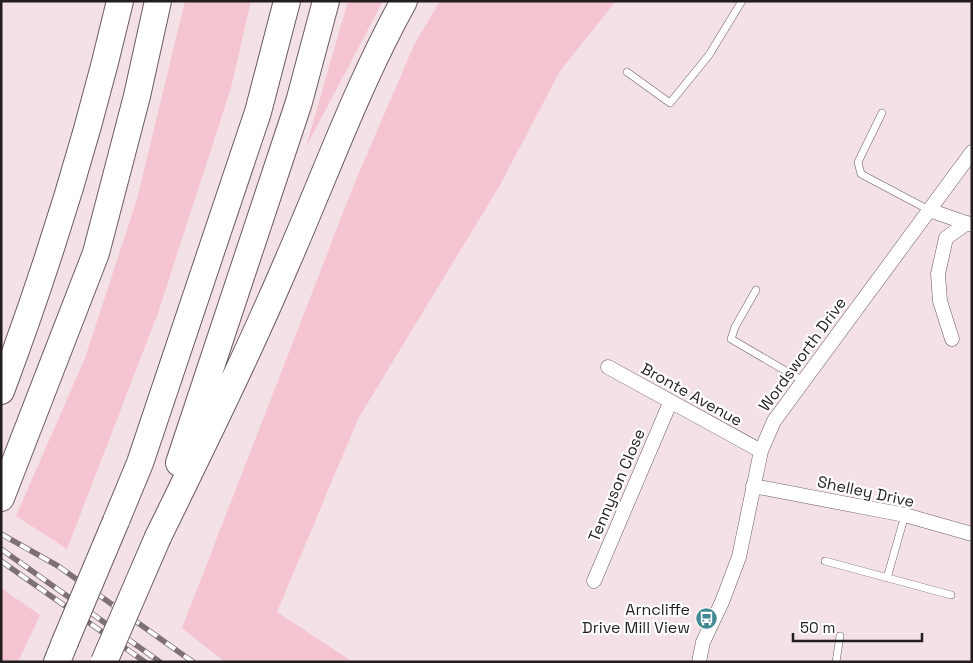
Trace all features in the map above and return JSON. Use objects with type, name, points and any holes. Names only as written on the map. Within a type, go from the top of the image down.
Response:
[{"type":"highway","points":[[1,391],[30,312],[76,172],[120,1]]},
{"type":"highway","points":[[1,498],[96,253],[158,1]]},
{"type":"highway","points":[[61,652],[140,463],[258,112],[287,1]]},
{"type":"highway","points":[[158,537],[180,458],[299,102],[326,1]]},
{"type":"highway","points":[[104,662],[158,537],[250,348],[345,123],[384,37],[404,1]]},
{"type":"street","name":"Wordsworth Drive","points":[[699,662],[703,642],[722,602],[739,557],[752,486],[761,450],[774,421],[972,152]]},
{"type":"street","points":[[929,210],[969,224]]},
{"type":"street","points":[[952,339],[940,301],[938,274],[946,238],[969,224]]},
{"type":"street","name":"Bronte Avenue","points":[[608,367],[670,403],[761,450]]},
{"type":"street","name":"Tennyson Close","points":[[594,581],[670,403]]},
{"type":"street","name":"Shelley Drive","points":[[752,486],[905,515],[972,534]]},
{"type":"lane","points":[[627,72],[670,102],[709,55],[742,1]]},
{"type":"lane","points":[[882,113],[858,162],[861,174],[929,210]]},
{"type":"lane","points":[[756,290],[735,327],[732,339],[803,381]]},
{"type":"lane","points":[[887,578],[905,515]]},
{"type":"lane","points":[[825,561],[951,596]]},
{"type":"lane","points":[[836,662],[840,636]]},
{"type":"shaded area","points":[[185,1],[251,1],[231,88],[158,313],[67,549],[16,516],[85,358],[137,199]]},
{"type":"shaded area","points":[[348,1],[383,1],[306,147]]},
{"type":"shaded area","points":[[440,1],[616,1],[560,71],[500,185],[358,419],[277,612],[353,662],[225,662],[182,628],[355,182],[414,45]]},
{"type":"shaded area","points":[[1,588],[40,615],[18,662],[1,662]]},
{"type":"railway","points":[[1,534],[58,566],[193,662]]},
{"type":"railway","points":[[1,549],[160,662]]},
{"type":"railway","points":[[1,561],[145,662]]},
{"type":"place","name":"Arncliffe Drive Mill View","points":[[706,618]]}]
